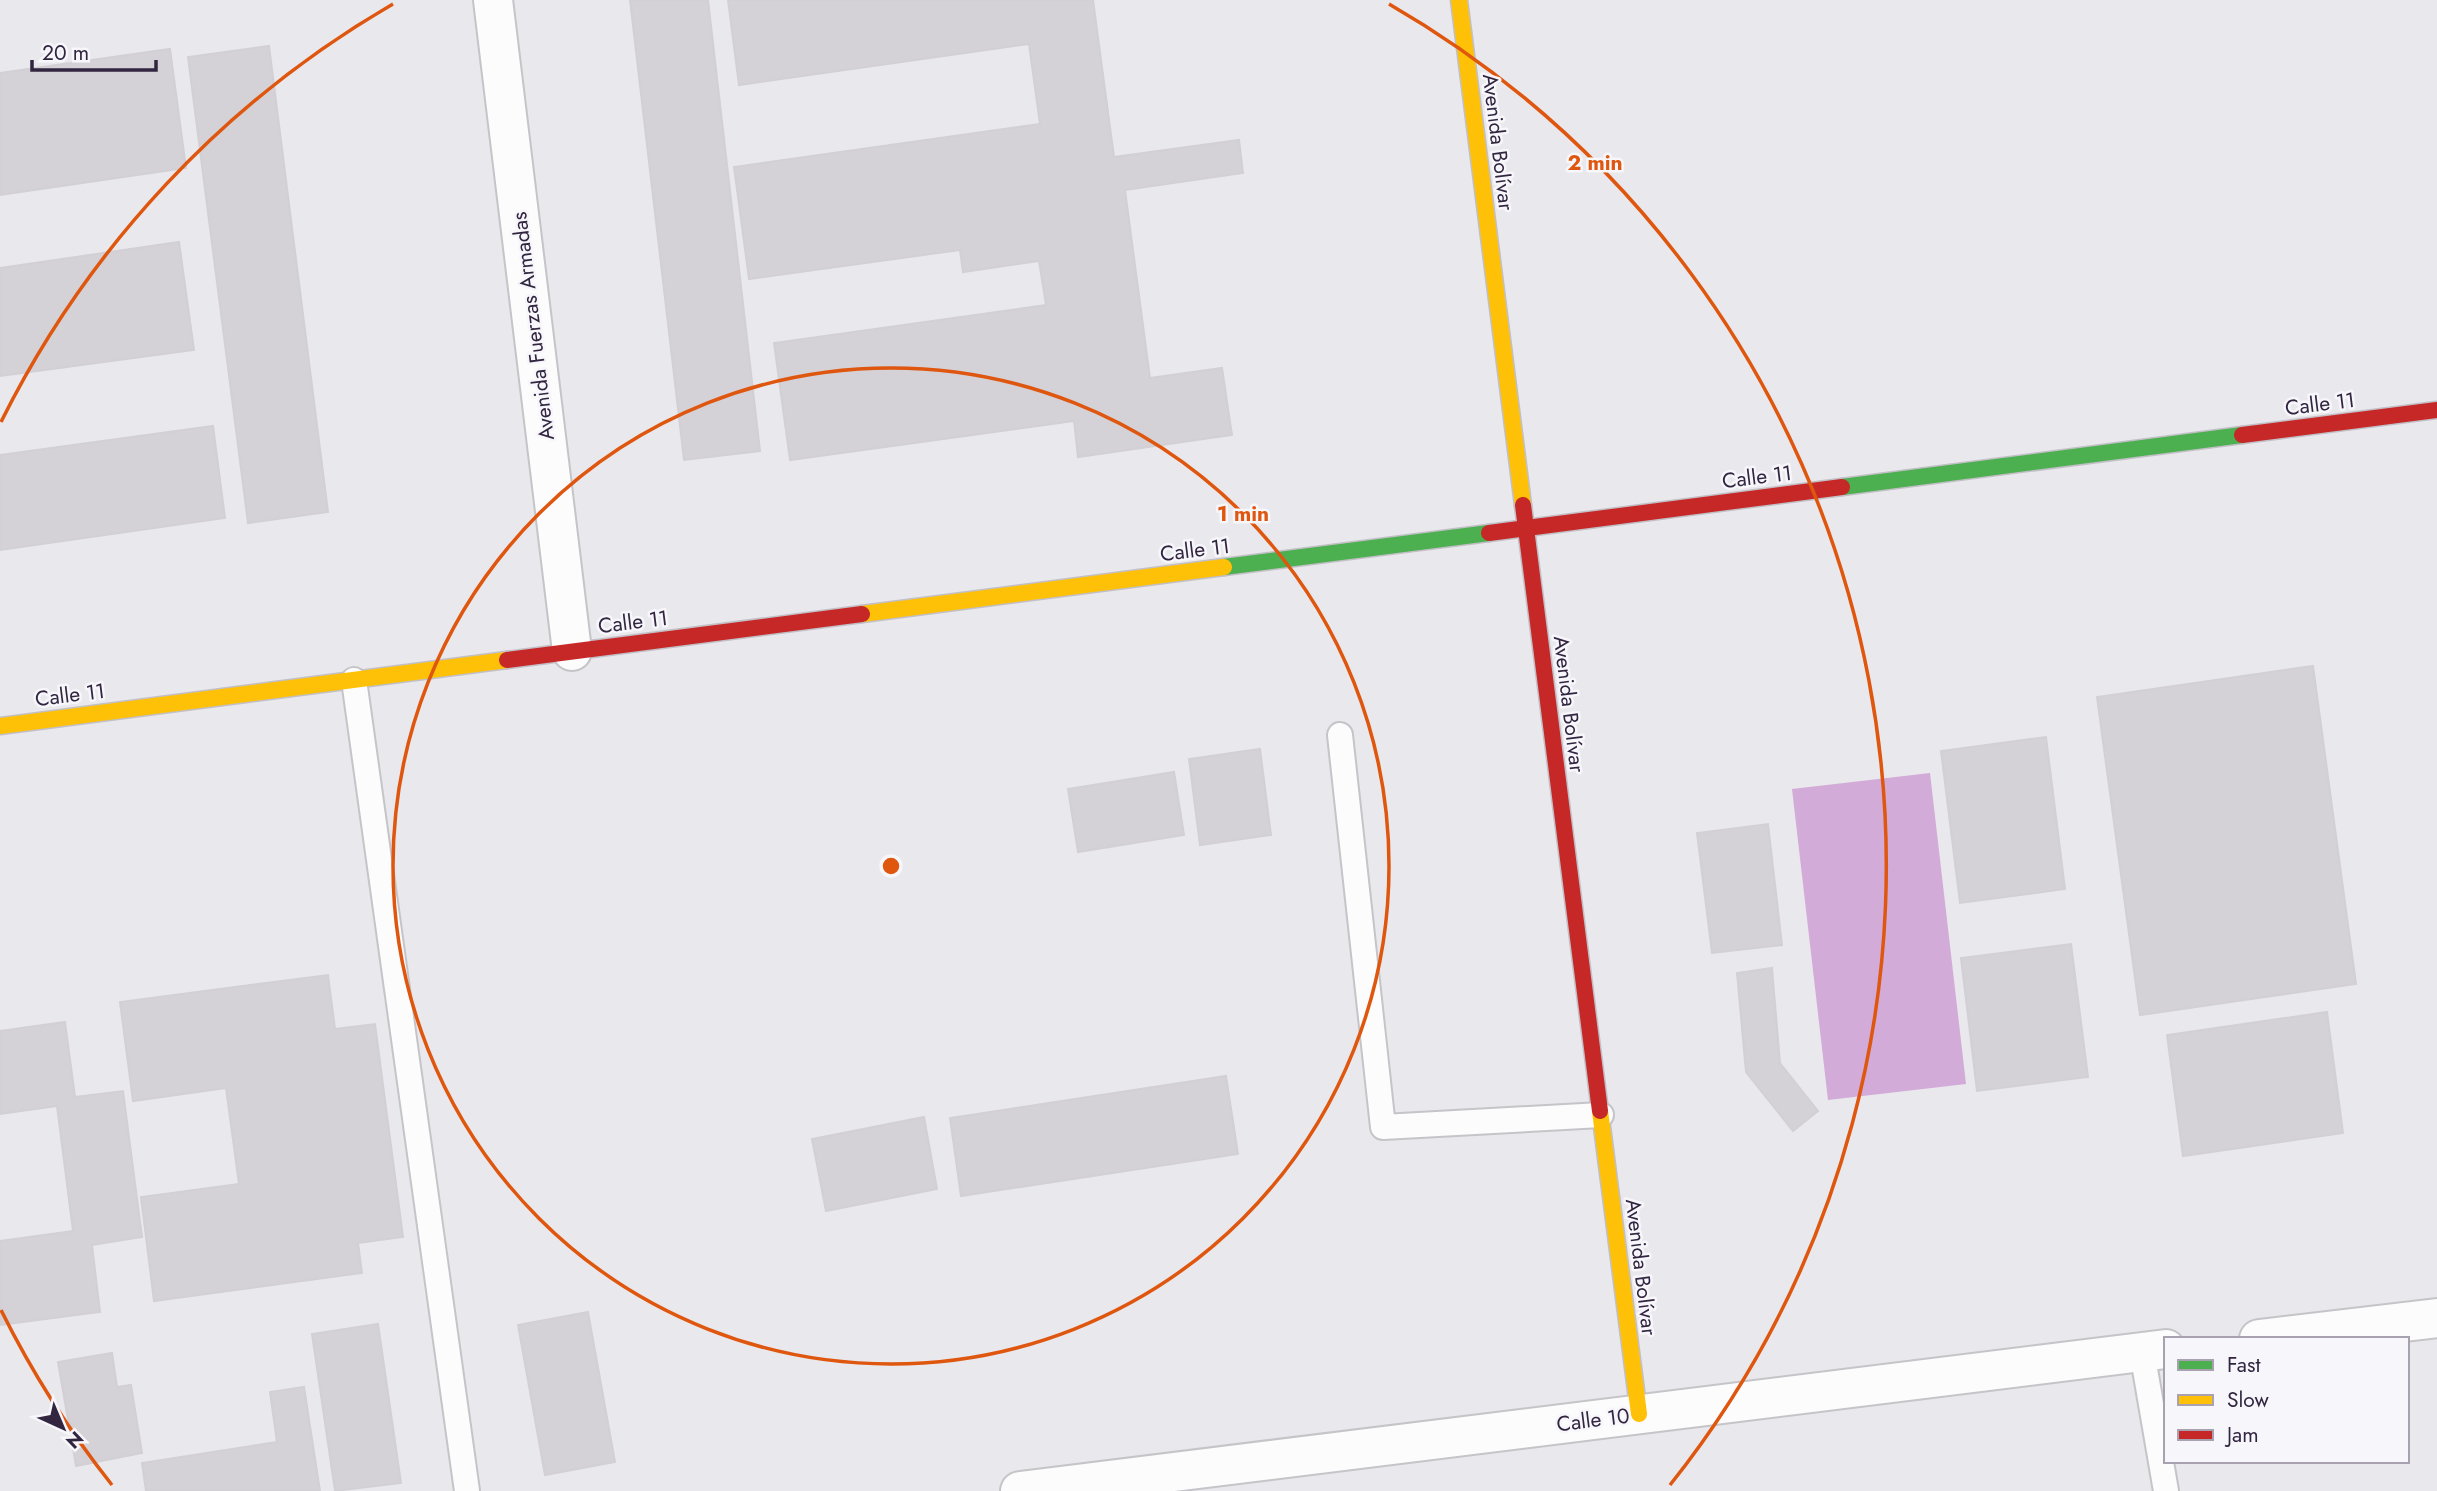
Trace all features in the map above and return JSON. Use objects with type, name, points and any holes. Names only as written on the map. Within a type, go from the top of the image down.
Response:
[{"type":"street","name":"Avenida Fuerzas Armadas","points":[[493,0],[572,652]]},
{"type":"street","name":"Avenida Bolívar","points":[[1458,0],[1639,1414]]},
{"type":"street","name":"Calle 11","points":[[0,726],[2435,410]]},
{"type":"street","points":[[2276,1337],[2437,1318]]},
{"type":"street","name":"Calle 10","points":[[1020,1491],[2154,1351]]},
{"type":"lane","points":[[354,680],[467,1491]]},
{"type":"lane","points":[[1340,735],[1383,1127],[1601,1115]]},
{"type":"lane","points":[[2154,1351],[2166,1491]]},
{"type":"shaded area","points":[[1930,773],[1966,1084],[1828,1100],[1792,789]]},
{"type":"building","points":[[630,0],[708,0],[760,451],[684,460]]},
{"type":"building","points":[[728,0],[1093,0],[1114,157],[1239,140],[1243,173],[1125,190],[1150,378],[1222,368],[1232,435],[1078,457],[1074,421],[790,460],[774,343],[1046,305],[1039,261],[963,272],[960,250],[749,279],[734,167],[1040,124],[1029,44],[739,85]]},
{"type":"building","points":[[269,46],[328,512],[248,523],[188,57]]},
{"type":"building","points":[[170,49],[186,168],[0,195],[0,73]]},
{"type":"building","points":[[179,242],[194,350],[0,376],[0,268]]},
{"type":"building","points":[[213,426],[225,518],[0,550],[0,455]]},
{"type":"building","points":[[2313,666],[2356,984],[2140,1015],[2097,697]]},
{"type":"building","points":[[2046,737],[2065,889],[1960,903],[1941,751]]},
{"type":"building","points":[[1260,749],[1271,835],[1200,845],[1189,759]]},
{"type":"building","points":[[1174,772],[1184,835],[1078,852],[1068,789]]},
{"type":"building","points":[[1768,824],[1782,945],[1712,953],[1697,833]]},
{"type":"building","points":[[2071,944],[2088,1077],[1977,1091],[1961,958]]},
{"type":"building","points":[[1772,968],[1780,1063],[1818,1111],[1793,1131],[1746,1072],[1737,973]]},
{"type":"building","points":[[328,975],[335,1029],[375,1024],[403,1237],[358,1243],[362,1273],[154,1301],[141,1197],[239,1184],[226,1088],[133,1101],[120,1002]]},
{"type":"building","points":[[2327,1012],[2343,1133],[2183,1156],[2167,1035]]},
{"type":"building","points":[[65,1022],[75,1097],[123,1091],[142,1237],[92,1245],[100,1312],[0,1325],[0,1241],[73,1231],[57,1106],[0,1114],[0,1031]]},
{"type":"building","points":[[1226,1076],[1238,1154],[961,1196],[950,1118]]},
{"type":"building","points":[[924,1117],[937,1189],[826,1211],[812,1139]]},
{"type":"building","points":[[588,1312],[615,1462],[545,1475],[518,1325]]},
{"type":"building","points":[[378,1324],[401,1483],[335,1491],[312,1334]]},
{"type":"building","points":[[112,1353],[117,1387],[131,1385],[142,1453],[76,1466],[58,1362]]},
{"type":"building","points":[[304,1387],[320,1491],[146,1491],[142,1463],[277,1442],[270,1392]]},
{"type":"traffic: fast","points":[[1842,487],[2242,435]]},
{"type":"traffic: fast","points":[[1224,567],[1489,533]]},
{"type":"traffic: slow","points":[[1459,0],[1523,505]]},
{"type":"traffic: slow","points":[[862,614],[1224,567]]},
{"type":"traffic: slow","points":[[0,726],[507,660]]},
{"type":"traffic: slow","points":[[1600,1111],[1639,1414]]},
{"type":"traffic: jam","points":[[2242,435],[2437,410]]},
{"type":"traffic: jam","points":[[1489,533],[1842,487]]},
{"type":"traffic: jam","points":[[1523,505],[1600,1111]]},
{"type":"traffic: jam","points":[[507,660],[862,614]]}]
